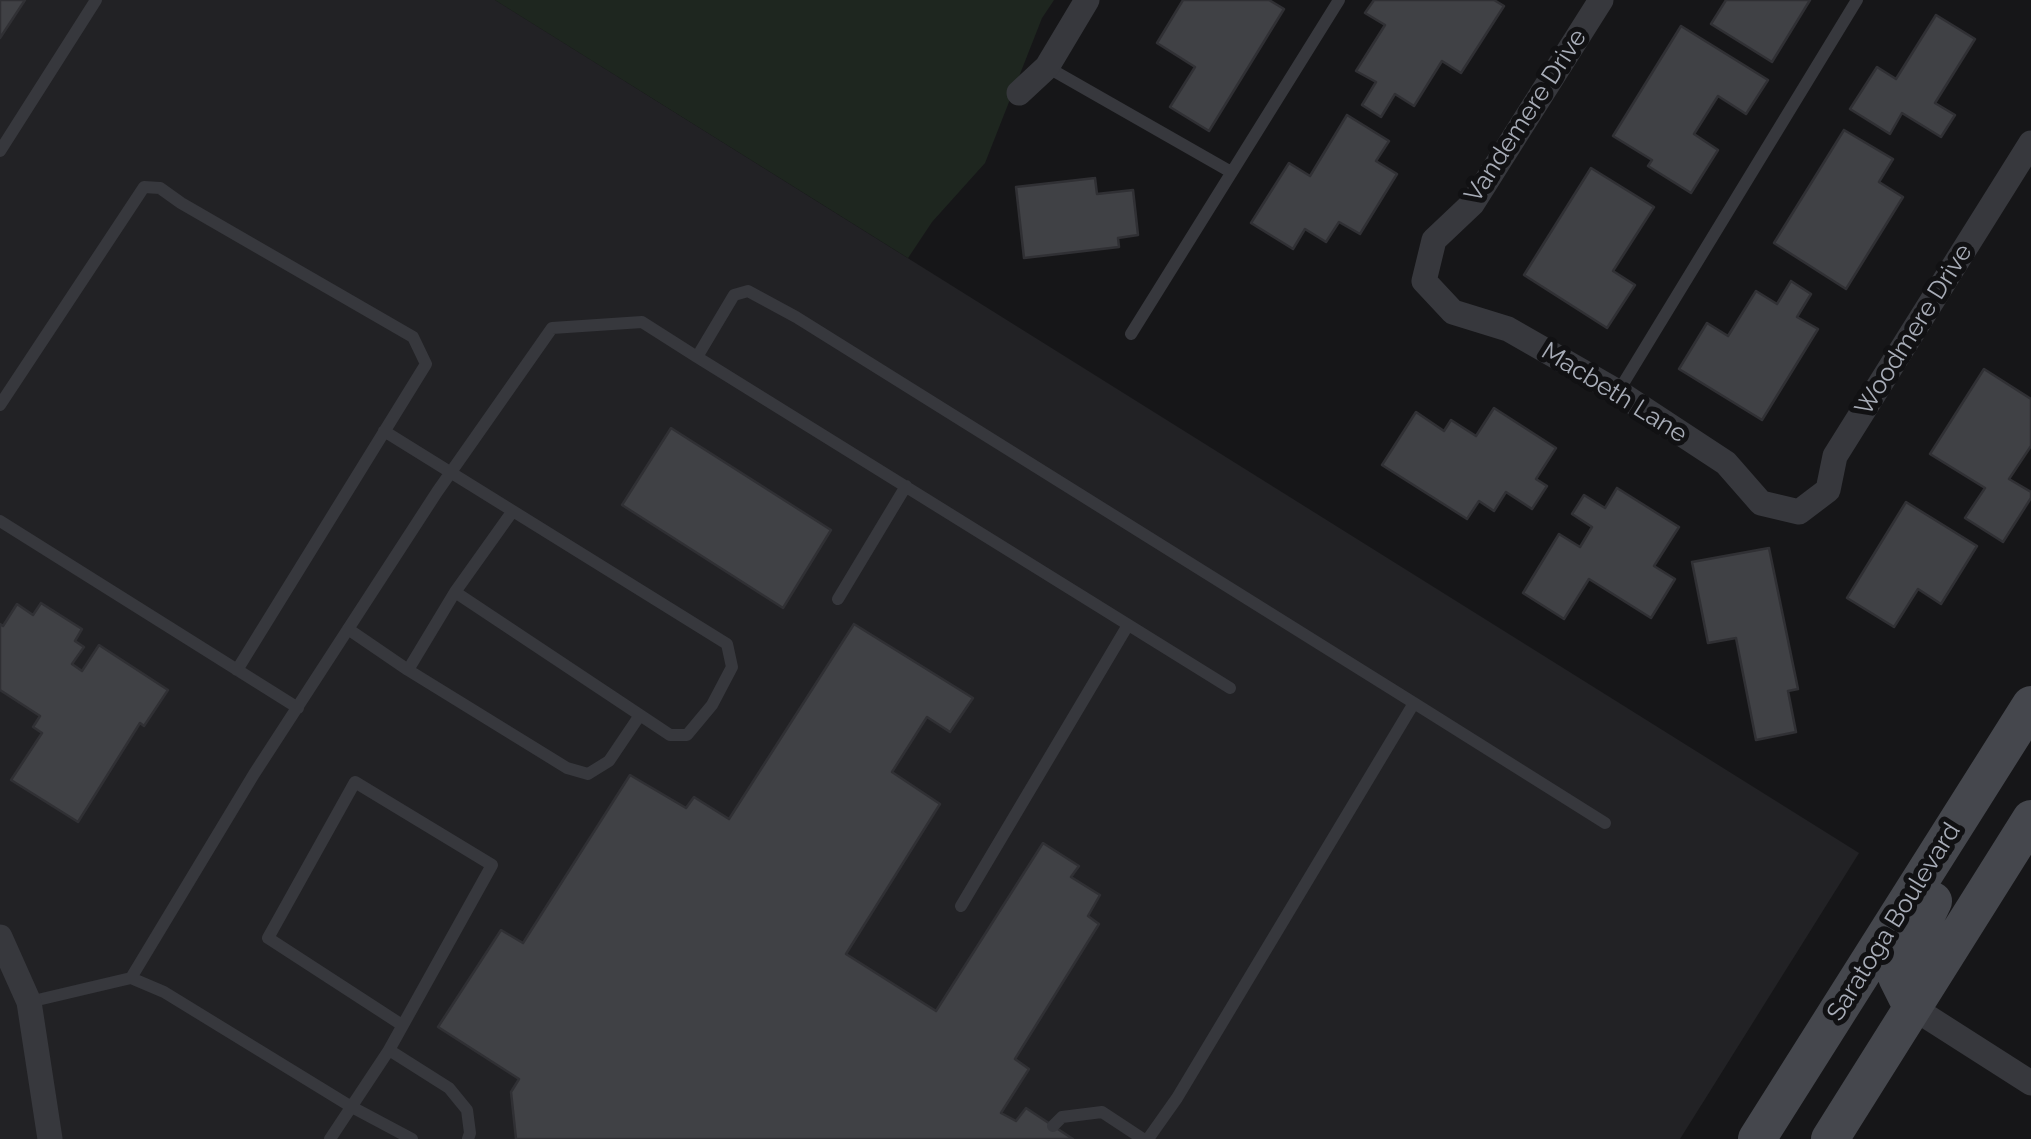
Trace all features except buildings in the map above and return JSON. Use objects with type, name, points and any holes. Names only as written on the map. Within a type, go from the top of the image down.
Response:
[{"type":"main road","name":"Saratoga Boulevard","points":[[1758,1139],[2031,704]]},
{"type":"main road","points":[[1912,1008],[1898,977],[1982,783]]},
{"type":"main road","points":[[1830,1139],[2031,819]]},
{"type":"street","points":[[1019,93],[1047,67],[1088,0]]},
{"type":"street","name":"Vandemere Drive","points":[[1424,281],[1434,240],[1472,204],[1601,0]]},
{"type":"street","name":"Woodmere Drive","points":[[1799,512],[1828,490],[1834,456],[2031,143]]},
{"type":"street","name":"Macbeth Lane","points":[[1424,281],[1453,312],[1508,329],[1618,392],[1726,463],[1761,503],[1799,512]]},
{"type":"street","points":[[0,937],[29,1002],[50,1139]]},
{"type":"street","points":[[1912,1008],[2031,1084]]},
{"type":"lane","points":[[0,151],[96,0]]},
{"type":"lane","points":[[1131,334],[1338,0]]},
{"type":"lane","points":[[1618,392],[1857,0]]},
{"type":"lane","points":[[1047,67],[1231,172]]},
{"type":"lane","points":[[0,406],[144,187],[160,188],[413,337],[426,364],[237,670]]},
{"type":"lane","points":[[697,356],[734,295],[748,291],[796,317],[1605,823]]},
{"type":"lane","points":[[131,978],[348,629],[552,328],[642,322],[1230,688]]},
{"type":"lane","points":[[384,431],[728,644],[732,666],[712,706],[687,735],[670,735],[456,592]]},
{"type":"lane","points":[[838,599],[906,486]]},
{"type":"lane","points":[[408,670],[512,512]]},
{"type":"lane","points":[[0,521],[298,708]]},
{"type":"lane","points":[[961,906],[1128,625]]},
{"type":"lane","points":[[348,629],[567,768],[588,774],[609,761],[640,715]]},
{"type":"lane","points":[[1053,1126],[1062,1117],[1102,1112],[1145,1139],[1177,1098],[1414,703]]},
{"type":"lane","points":[[330,1139],[389,1050],[492,865],[355,782],[268,938],[402,1026]]},
{"type":"lane","points":[[29,1002],[131,978],[164,992],[350,1106],[412,1139]]},
{"type":"lane","points":[[389,1050],[449,1088],[466,1110],[468,1139]]},
{"type":"shaded area","points":[[0,0],[495,0],[1859,853],[1680,1139],[0,1139]]},
{"type":"shaded area","points":[[495,0],[1054,0],[1042,18],[985,163],[932,222],[908,258]]}]
